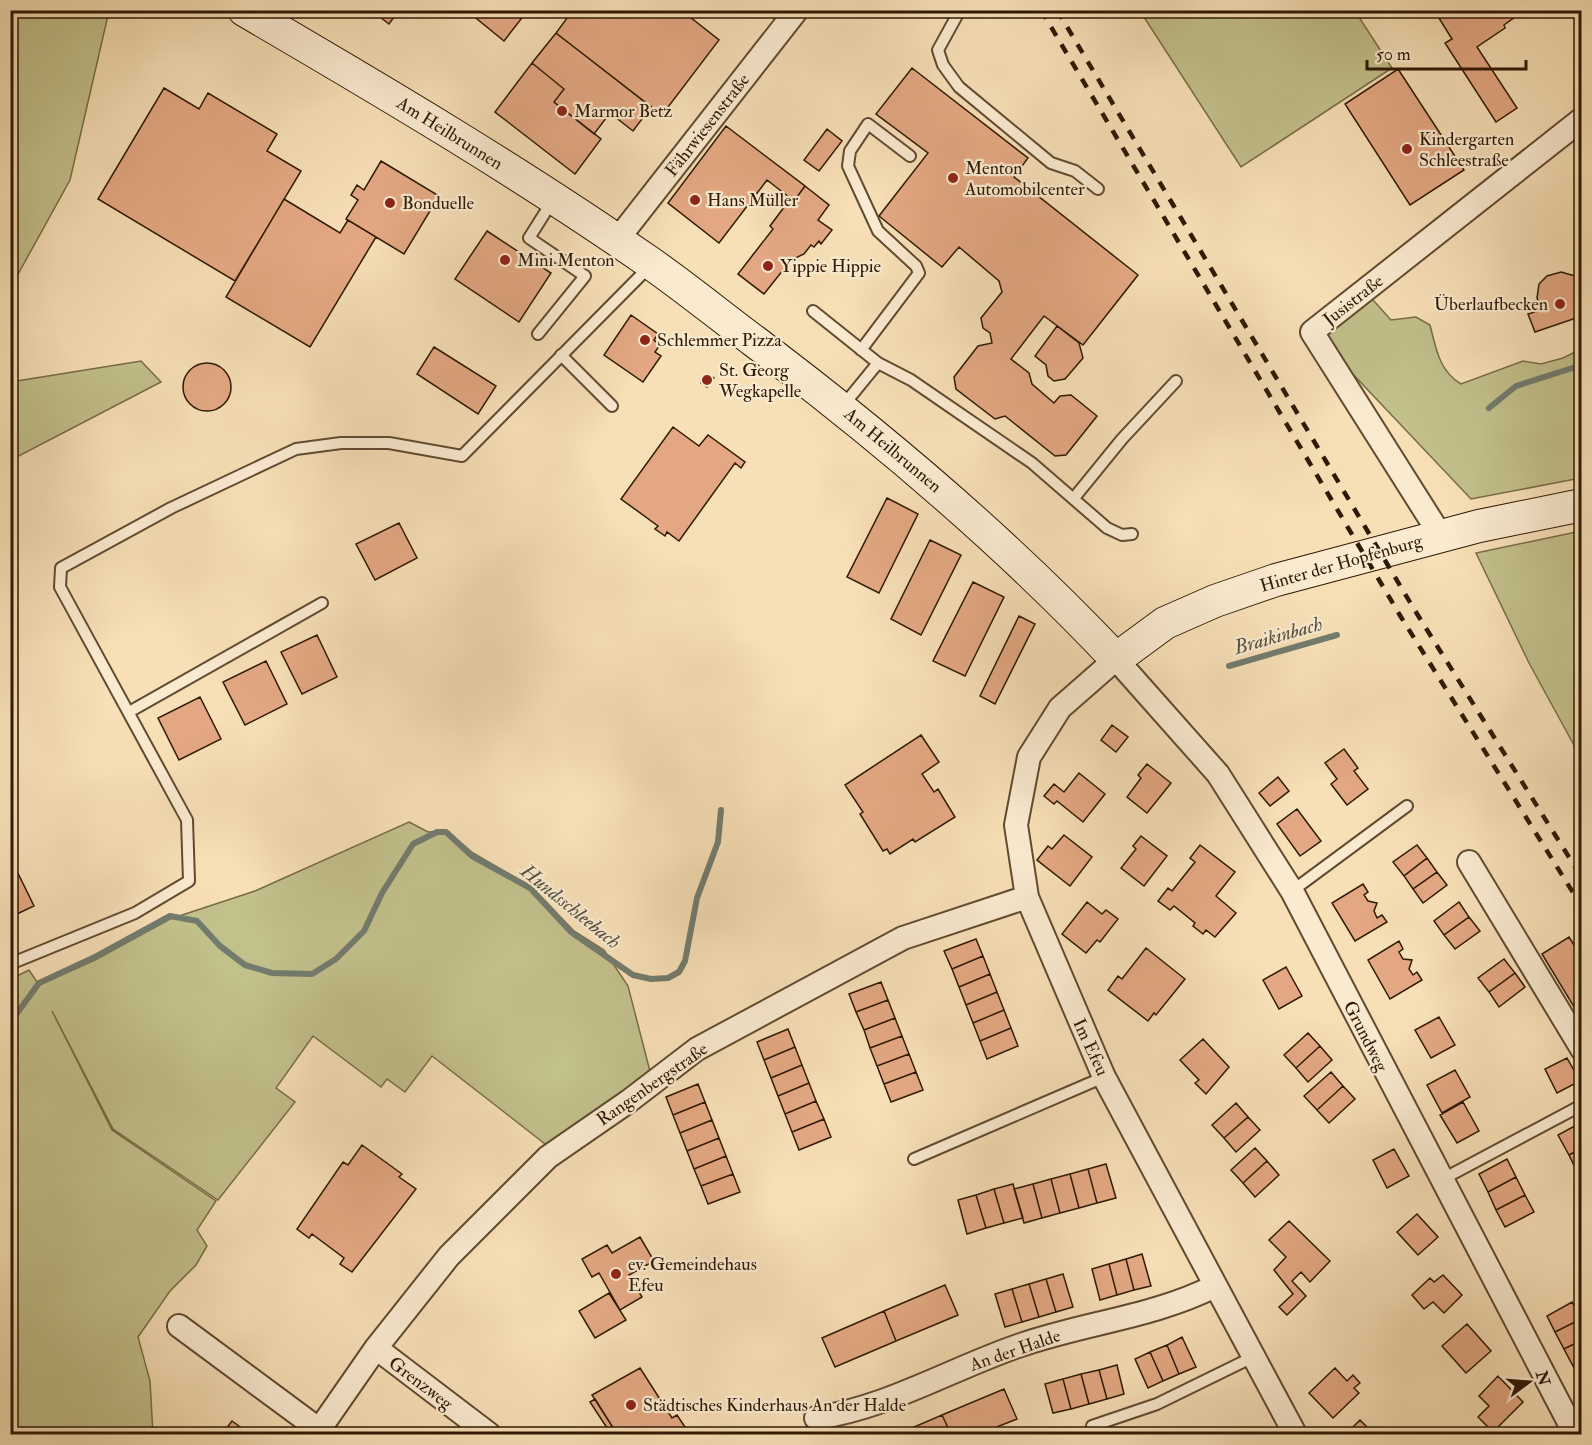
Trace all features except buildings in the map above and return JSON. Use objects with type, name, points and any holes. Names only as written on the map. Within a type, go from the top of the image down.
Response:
[{"type":"street","name":"Am Heilbrunnen","points":[[244,10],[411,108],[651,264],[842,408],[965,512],[1069,609],[1116,659]]},
{"type":"street","name":"Fährwiesenstraße","points":[[617,240],[797,10]]},
{"type":"street","name":"Jusistraße","points":[[1441,536],[1312,332],[1581,119]]},
{"type":"street","name":"Hinter der Hopfenburg","points":[[1116,659],[1165,623],[1215,600],[1276,580],[1441,536],[1581,505]]},
{"type":"street","name":"Grundweg","points":[[1116,659],[1218,774],[1292,891],[1575,1434]]},
{"type":"street","name":"Im Efeu","points":[[1116,659],[1060,708],[1029,757],[1016,825],[1027,897],[1104,1077],[1295,1434]]},
{"type":"street","points":[[1469,862],[1581,1049]]},
{"type":"street","name":"Rangenbergstraße","points":[[376,1348],[449,1256],[548,1157],[629,1101],[697,1049],[903,938],[1027,897]]},
{"type":"street","name":"An der Halde","points":[[816,1418],[849,1413],[1019,1345],[1186,1300],[1215,1286]]},
{"type":"street","name":"Grenzweg","points":[[179,1326],[322,1432],[376,1348],[489,1434]]},
{"type":"lane","points":[[960,10],[938,50],[943,65],[959,87],[1051,163],[1075,171],[1098,189]]},
{"type":"lane","points":[[861,350],[919,273],[916,266],[878,231],[849,166],[850,152],[868,124],[910,156]]},
{"type":"lane","points":[[538,334],[585,276],[529,238],[553,199]]},
{"type":"lane","points":[[10,964],[135,913],[189,880],[187,820],[60,587],[61,568],[171,508],[296,449],[341,443],[389,443],[462,456],[651,264]]},
{"type":"lane","points":[[813,310],[878,363],[911,380],[1032,463],[1107,528],[1122,534],[1132,534]]},
{"type":"lane","points":[[561,355],[612,406]]},
{"type":"lane","points":[[842,408],[878,363]]},
{"type":"lane","points":[[1074,498],[1122,439],[1176,381]]},
{"type":"lane","points":[[129,712],[322,603]]},
{"type":"lane","points":[[1292,891],[1407,806]]},
{"type":"lane","points":[[914,1159],[1104,1077]]},
{"type":"lane","points":[[1441,1180],[1581,1105]]},
{"type":"lane","points":[[1092,1426],[1157,1404],[1253,1357]]},
{"type":"shaded area","points":[[11,10],[109,11],[70,180],[11,287]]},
{"type":"shaded area","points":[[1140,11],[1355,11],[1392,68],[1241,167]]},
{"type":"shaded area","points":[[1365,291],[1391,320],[1416,317],[1430,325],[1443,366],[1461,384],[1523,361],[1541,364],[1563,358],[1581,349],[1581,478],[1471,499],[1313,332]]},
{"type":"shaded area","points":[[141,361],[161,382],[11,460],[11,382]]},
{"type":"shaded area","points":[[1582,531],[1581,758],[1529,663],[1476,553]]},
{"type":"shaded area","points":[[409,822],[428,832],[447,831],[473,853],[532,887],[574,931],[604,950],[628,986],[653,1083],[558,1154],[432,1056],[405,1092],[387,1079],[381,1087],[313,1036],[276,1088],[295,1102],[218,1200],[113,1129],[52,1011],[112,1130],[216,1201],[197,1230],[207,1246],[196,1265],[170,1291],[138,1337],[150,1381],[153,1434],[11,1434],[11,979],[29,970],[39,985],[95,960],[170,919],[255,891]]},
{"type":"waterway","name":"Braikinbach","points":[[1489,408],[1516,386],[1582,365]]},
{"type":"waterway","name":"Braikinbach","points":[[1229,666],[1337,635]]},
{"type":"waterway","name":"Hundsschleebach","points":[[10,1023],[39,983],[95,957],[170,916],[197,921],[220,946],[245,965],[272,973],[312,974],[336,959],[364,931],[382,893],[413,844],[437,832],[446,832],[472,856],[530,888],[571,932],[633,975],[651,979],[668,978],[679,972],[685,961],[697,898],[718,842],[721,810]]},
{"type":"railway","points":[[1041,10],[1401,617],[1582,907]]},
{"type":"railway","points":[[1057,10],[1414,609],[1582,878]]},
{"type":"place","name":"Marmor Betz","points":[[562,111]]},
{"type":"place","name":"Kindergarten Schleestraße","points":[[1407,149]]},
{"type":"place","name":"Menton Automobilcenter","points":[[953,178]]},
{"type":"place","name":"Hans Müller","points":[[695,200]]},
{"type":"place","name":"Bonduelle","points":[[390,203]]},
{"type":"place","name":"Mini Menton","points":[[505,260]]},
{"type":"place","name":"Yippie Hippie","points":[[768,266]]},
{"type":"place","name":"Überlaufbecken","points":[[1560,304]]},
{"type":"place","name":"Schlemmer Pizza","points":[[645,340]]},
{"type":"place","name":"St. Georg Wegkapelle","points":[[707,380]]},
{"type":"place","name":"ev. Gemeindehaus Efeu","points":[[616,1274]]},
{"type":"place","name":"Städtisches Kinderhaus An der Halde","points":[[631,1405]]}]
